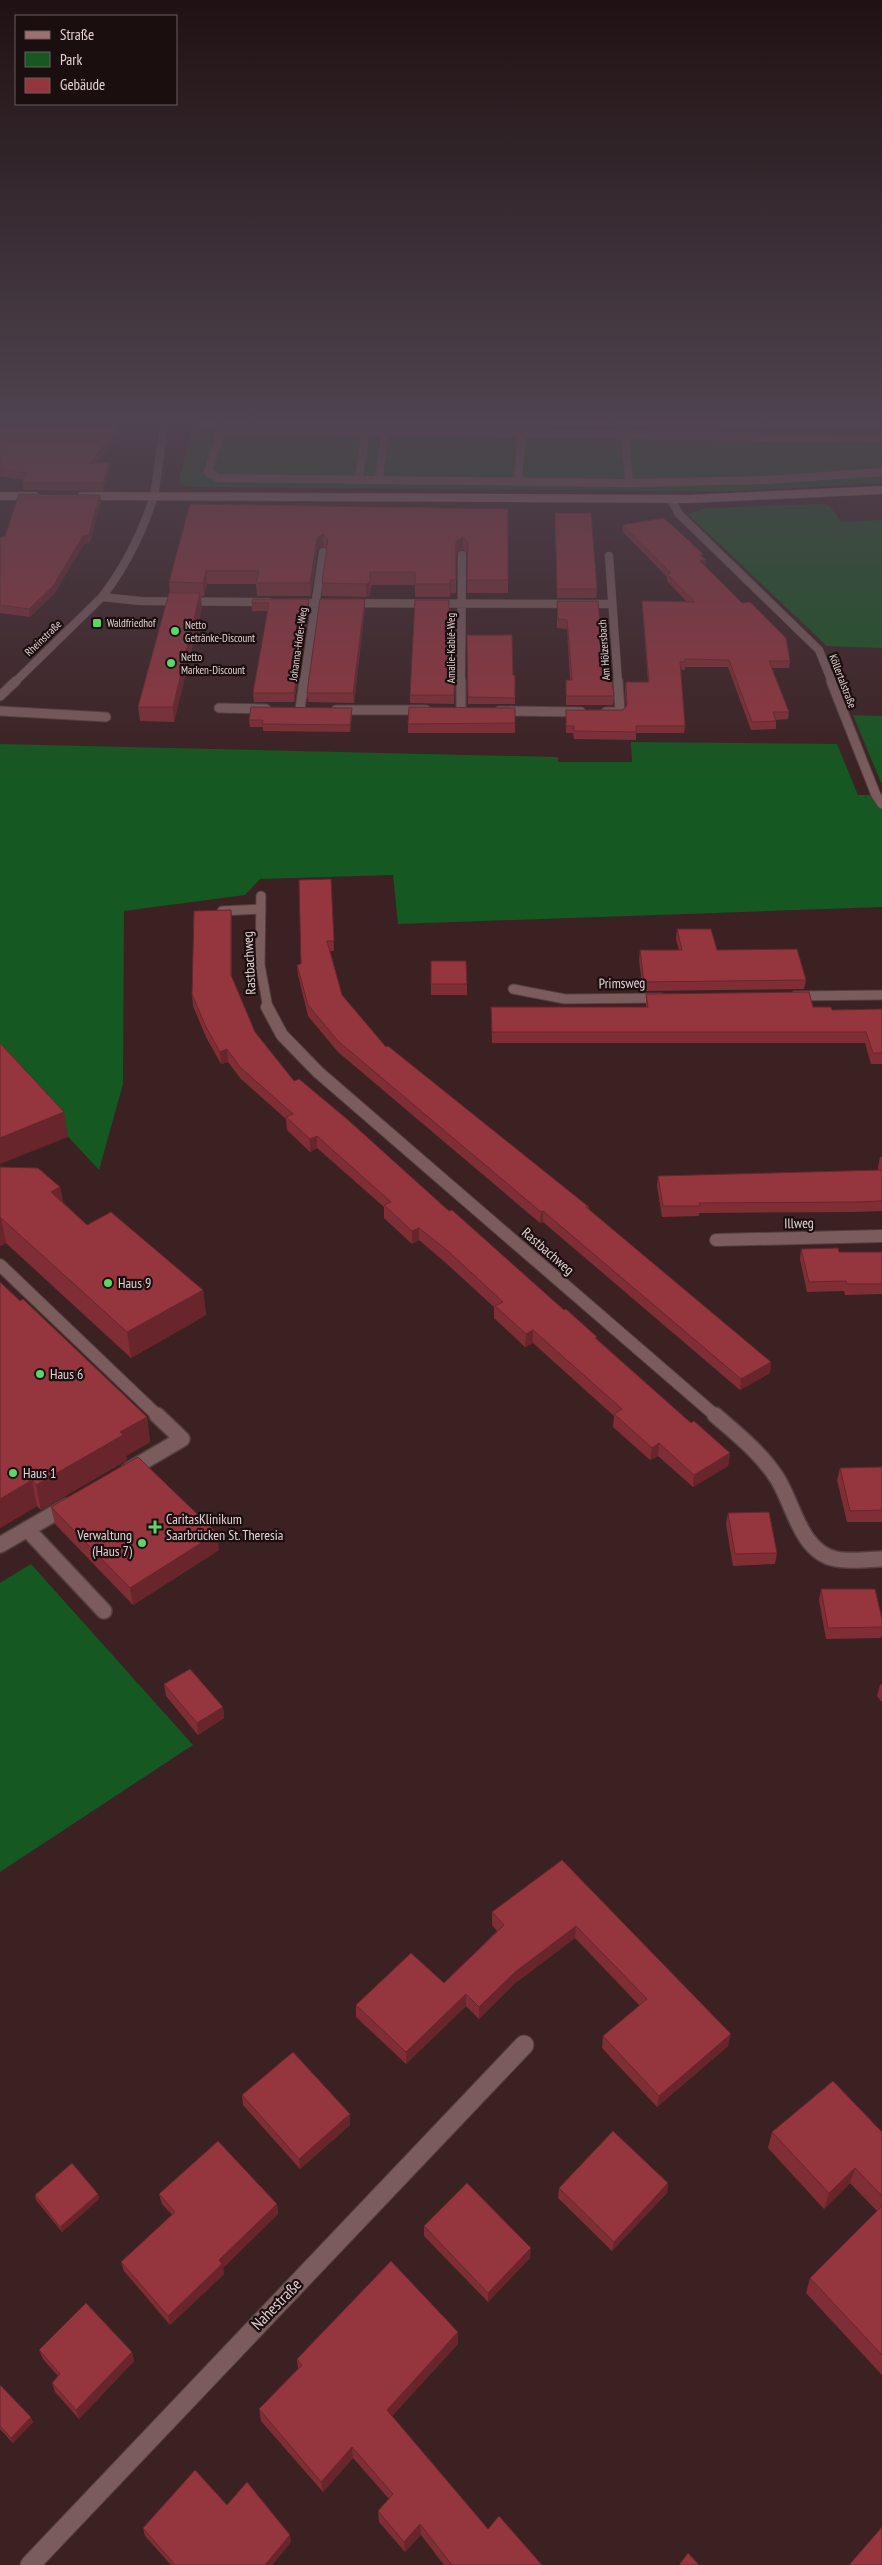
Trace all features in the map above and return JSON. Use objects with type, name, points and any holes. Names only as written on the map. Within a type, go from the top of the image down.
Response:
[{"type":"street","name":"Rheinstraße","points":[[0,696],[102,597],[116,580],[137,541]]},
{"type":"street","name":"Köllertalstraße","points":[[706,541],[819,650],[876,795],[882,804]]},
{"type":"street","name":"Johanna-Hofer-Weg","points":[[300,709],[323,552]]},
{"type":"street","name":"Amalie-Kablé-Weg","points":[[462,555],[462,604],[457,710],[471,711]]},
{"type":"street","name":"Am Hölzersbach","points":[[600,712],[620,712],[609,556]]},
{"type":"street","points":[[102,597],[164,601],[278,603]]},
{"type":"street","points":[[287,603],[612,604]]},
{"type":"street","points":[[219,708],[273,709]]},
{"type":"street","points":[[329,710],[433,710]]},
{"type":"street","points":[[0,711],[106,717]]},
{"type":"street","points":[[491,711],[590,712]]},
{"type":"street","name":"Rastbachweg","points":[[261,896],[262,986],[268,1009],[278,1029],[295,1049],[318,1072],[751,1446],[777,1478],[804,1534],[815,1549],[836,1559],[882,1559]]},
{"type":"street","points":[[222,911],[261,909]]},
{"type":"street","name":"Primsweg","points":[[513,989],[565,999],[674,998]]},
{"type":"street","points":[[783,996],[882,995]]},
{"type":"street","name":"Illweg","points":[[716,1240],[882,1236]]},
{"type":"street","points":[[0,1265],[182,1439],[117,1476]]},
{"type":"street","points":[[0,1545],[77,1500]]},
{"type":"street","points":[[27,1530],[104,1611]]},
{"type":"street","name":"Nahestraße","points":[[30,2565],[524,2045]]},
{"type":"green space","points":[[716,541],[882,541],[882,648],[827,646]]},
{"type":"green space","points":[[853,715],[882,716],[882,785]]},
{"type":"green space","points":[[631,742],[837,744],[858,795],[882,795],[882,907],[398,924],[393,875],[260,879],[245,895],[124,911],[123,1084],[99,1170],[0,1063],[0,744],[558,757],[558,762],[632,762]]},
{"type":"green space","points":[[31,1564],[193,1745],[0,1872],[0,1583]]},
{"type":"building","points":[[0,541],[80,541],[53,586],[29,609],[0,605]]},
{"type":"building","points":[[180,541],[317,541],[310,583],[256,583],[259,571],[206,571],[203,583],[169,582]]},
{"type":"building","points":[[328,541],[458,541],[456,542],[456,580],[451,580],[450,584],[415,584],[415,572],[370,572],[370,582],[366,584],[322,583]]},
{"type":"building","points":[[467,541],[508,541],[508,580],[467,580]]},
{"type":"building","points":[[556,541],[593,541],[597,589],[557,589]]},
{"type":"building","points":[[638,541],[689,541],[703,554],[700,555],[706,560],[700,561],[742,603],[750,602],[786,638],[790,661],[769,661],[789,712],[773,712],[776,721],[752,722],[729,660],[685,659],[685,662],[680,662],[685,726],[636,726],[636,732],[574,731],[574,726],[566,726],[566,710],[623,710],[627,705],[626,682],[649,682],[642,601],[695,602],[667,574],[671,573]]},
{"type":"building","points":[[169,593],[200,593],[173,707],[138,707]]},
{"type":"building","points":[[253,599],[309,599],[294,693],[253,693],[269,603],[252,603]]},
{"type":"building","points":[[320,599],[365,599],[353,693],[307,693]]},
{"type":"building","points":[[415,600],[449,600],[449,633],[456,633],[454,695],[410,695]]},
{"type":"building","points":[[557,601],[598,601],[604,680],[612,680],[614,696],[566,696],[566,680],[572,680],[567,620],[558,619]]},
{"type":"building","points":[[467,635],[512,635],[515,698],[468,697]]},
{"type":"building","points":[[251,707],[352,708],[350,725],[262,724],[263,720],[249,720]]},
{"type":"building","points":[[409,707],[515,708],[515,723],[408,724]]},
{"type":"building","points":[[331,879],[334,941],[327,941],[342,995],[386,1047],[388,1046],[589,1207],[586,1207],[771,1362],[741,1379],[338,1041],[308,1005],[297,965],[301,964],[299,880]]},
{"type":"building","points":[[231,910],[231,975],[255,1032],[294,1081],[299,1079],[347,1119],[449,1211],[452,1210],[564,1310],[566,1309],[597,1337],[595,1338],[691,1423],[694,1421],[730,1453],[694,1475],[659,1443],[652,1448],[614,1414],[622,1409],[533,1330],[526,1334],[495,1306],[503,1302],[448,1251],[419,1228],[412,1231],[384,1205],[391,1202],[317,1136],[310,1139],[286,1117],[293,1114],[240,1067],[227,1049],[220,1052],[205,1025],[192,994],[194,911]]},
{"type":"building","points":[[677,929],[711,929],[717,950],[797,949],[806,980],[644,982],[640,950],[682,950]]},
{"type":"building","points":[[431,961],[466,961],[467,984],[431,984]]},
{"type":"building","points":[[809,992],[813,1007],[831,1007],[832,1010],[882,1009],[882,1053],[873,1053],[866,1032],[492,1032],[491,1007],[648,1007],[646,994]]},
{"type":"building","points":[[0,1043],[64,1112],[0,1138]]},
{"type":"building","name":"Haus 9","points":[[0,1167],[38,1168],[60,1187],[51,1192],[87,1225],[111,1212],[203,1290],[127,1332],[0,1218]]},
{"type":"building","points":[[882,1170],[882,1201],[857,1202],[699,1203],[700,1206],[663,1206],[658,1176]]},
{"type":"building","points":[[838,1248],[839,1252],[882,1252],[882,1284],[847,1284],[846,1281],[809,1282],[801,1249]]},
{"type":"building","name":"Haus 6","points":[[0,1282],[20,1301],[23,1299],[147,1417],[120,1432],[123,1435],[36,1485],[32,1480],[0,1499]]},
{"type":"building","name":"Verwaltung (Haus 7)","points":[[138,1457],[217,1533],[130,1588],[51,1507]]},
{"type":"building","points":[[882,1467],[882,1510],[850,1511],[840,1468]]},
{"type":"building","points":[[769,1512],[777,1553],[735,1554],[728,1513]]},
{"type":"building","points":[[821,1589],[875,1589],[882,1627],[828,1628]]},
{"type":"building","points":[[190,1669],[223,1707],[197,1723],[164,1684]]},
{"type":"building","points":[[562,1860],[731,2034],[659,2096],[603,2036],[647,1999],[576,1926],[515,1972],[479,2007],[466,1994],[406,2052],[356,2005],[411,1953],[444,1983],[504,1925],[492,1912]]},
{"type":"building","points":[[293,2052],[350,2114],[299,2159],[242,2095]]},
{"type":"building","points":[[833,2081],[882,2132],[882,2196],[855,2168],[829,2193],[772,2132]]},
{"type":"building","points":[[613,2131],[668,2183],[614,2242],[559,2188]]},
{"type":"building","points":[[218,2141],[277,2204],[219,2260],[222,2264],[168,2316],[121,2262],[175,2212],[159,2194]]},
{"type":"building","points":[[72,2163],[98,2194],[60,2227],[35,2195]]},
{"type":"building","points":[[467,2183],[531,2248],[488,2293],[424,2226]]},
{"type":"building","points":[[882,2206],[882,2355],[810,2278]]},
{"type":"building","points":[[391,2261],[458,2332],[387,2410],[488,2529],[499,2516],[542,2565],[452,2565],[420,2524],[404,2542],[378,2511],[393,2494],[352,2447],[321,2482],[259,2409],[302,2365],[297,2359]]},
{"type":"building","points":[[86,2303],[132,2352],[76,2410],[52,2383],[60,2374],[39,2350]]},
{"type":"building","points":[[0,2385],[31,2417],[11,2438],[0,2426]]},
{"type":"building","points":[[195,2470],[227,2505],[247,2482],[290,2535],[265,2565],[175,2565],[143,2528]]},
{"type":"building","points":[[882,2527],[882,2565],[849,2565]]},
{"type":"building","points":[[688,2553],[699,2565],[679,2565]]},
{"type":"place","name":"Waldfriedhof","points":[[97,623]]},
{"type":"place","name":"Netto Getränke-Discount","points":[[175,631]]},
{"type":"place","name":"Netto Marken-Discount","points":[[171,663]]},
{"type":"place","name":"Haus 9","points":[[108,1283]]},
{"type":"place","name":"Haus 6","points":[[40,1374]]},
{"type":"place","name":"Haus 1","points":[[13,1473]]},
{"type":"place","name":"CaritasKlinikum Saarbrücken St. Theresia","points":[[155,1527]]},
{"type":"place","name":"Verwaltung (Haus 7)","points":[[142,1543]]}]
